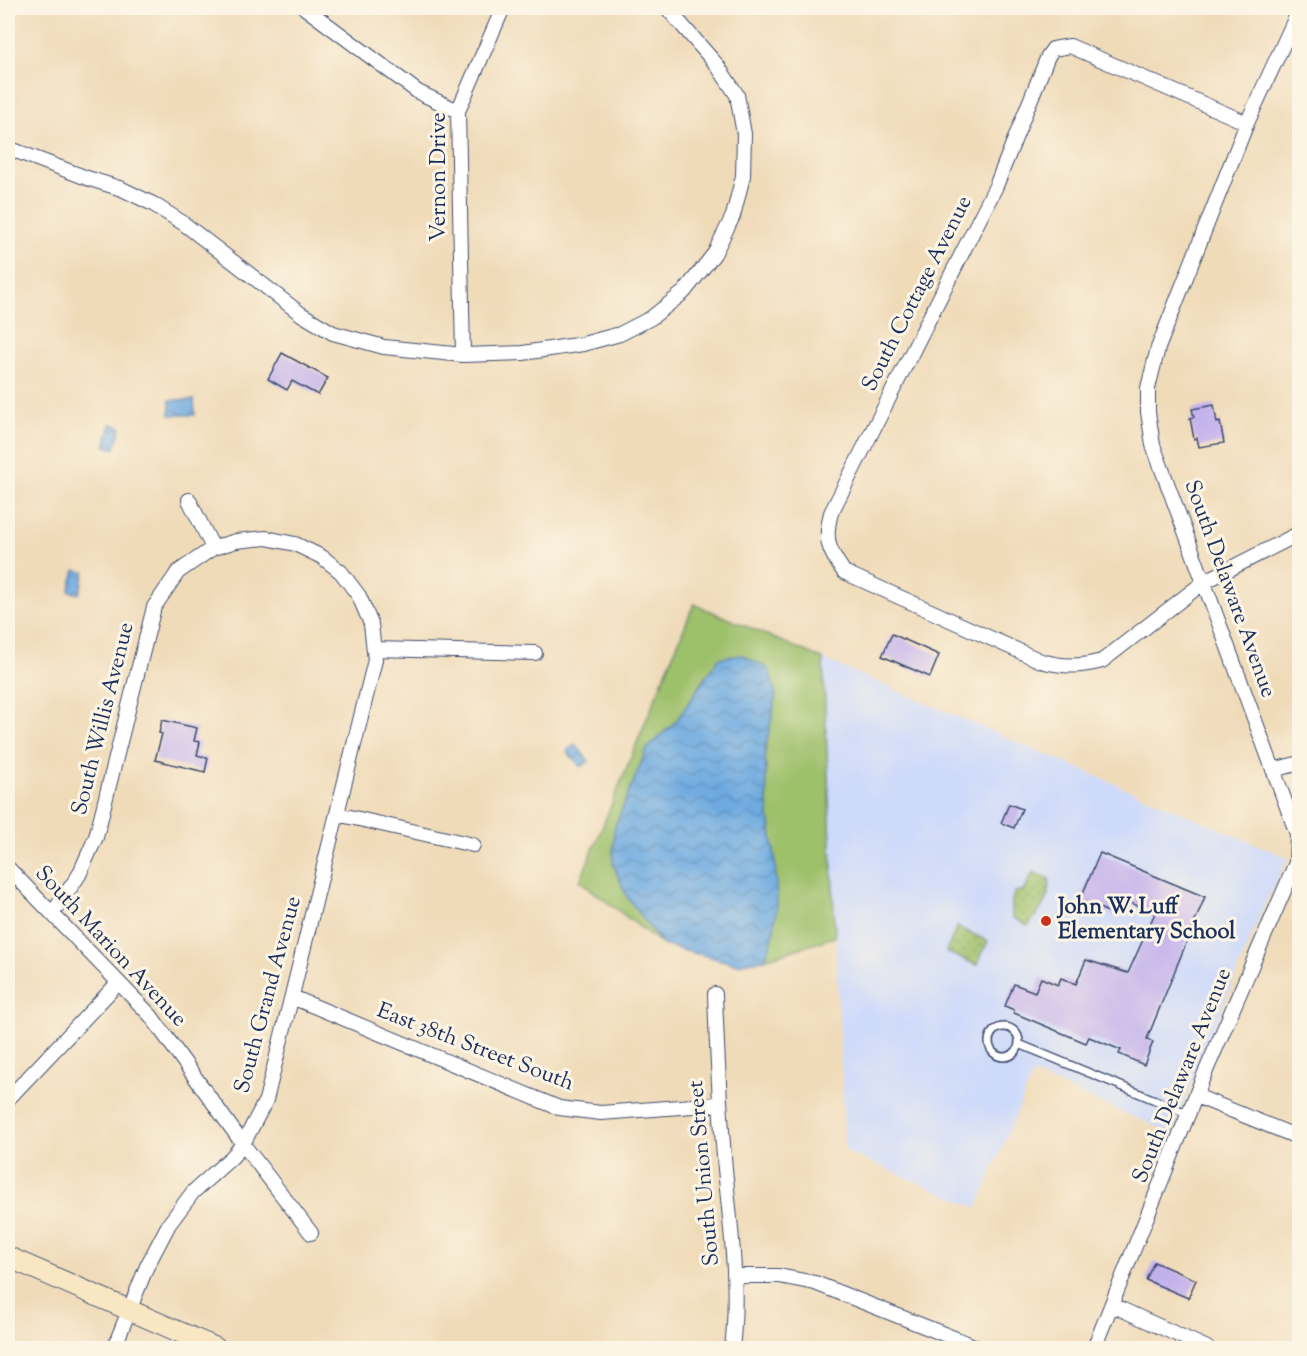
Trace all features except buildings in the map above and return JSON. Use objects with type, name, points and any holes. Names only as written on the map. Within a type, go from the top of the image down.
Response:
[{"type":"main road","points":[[8,1257],[216,1348]]},
{"type":"street","points":[[305,8],[418,92],[458,111]]},
{"type":"street","name":"Vernon Drive","points":[[463,355],[458,111],[503,8]]},
{"type":"street","points":[[8,148],[122,189],[153,204],[183,223],[301,314],[333,333],[384,347],[463,355],[523,353],[582,344],[620,334],[651,318],[684,292],[714,254],[733,216],[743,176],[744,134],[737,95],[717,65],[667,8]]},
{"type":"street","name":"South Delaware Avenue","points":[[1094,1348],[1196,1096],[1296,863],[1297,834],[1153,445],[1148,412],[1148,387],[1158,348],[1247,123],[1299,8]]},
{"type":"street","name":"South Cottage Avenue","points":[[1204,582],[1102,661],[1084,666],[1063,666],[1041,661],[844,572],[830,553],[826,530],[831,513],[996,186],[1053,49],[1070,46],[1247,123]]},
{"type":"street","points":[[189,500],[213,548]]},
{"type":"street","points":[[1204,582],[1299,533]]},
{"type":"street","name":"South Willis Avenue","points":[[52,914],[79,875],[96,837],[154,607],[178,572],[213,548],[236,541],[266,538],[295,544],[322,557],[341,572],[359,596],[371,624],[375,649]]},
{"type":"street","points":[[375,649],[535,653]]},
{"type":"street","name":"South Grand Avenue","points":[[114,1348],[147,1266],[169,1224],[193,1192],[243,1144],[266,1100],[375,660],[375,649]]},
{"type":"street","points":[[1273,770],[1299,763]]},
{"type":"street","points":[[337,814],[473,845]]},
{"type":"street","name":"South Marion Avenue","points":[[8,868],[151,1016],[243,1144],[311,1233]]},
{"type":"street","points":[[8,1100],[118,983]]},
{"type":"street","name":"South Union Street","points":[[715,994],[719,1104],[735,1276],[735,1328],[732,1348]]},
{"type":"street","name":"East 38th Street South","points":[[292,997],[559,1107],[601,1113],[719,1104]]},
{"type":"street","points":[[1196,1096],[1299,1137]]},
{"type":"street","points":[[735,1276],[779,1276],[815,1283],[979,1348]]},
{"type":"street","points":[[1112,1305],[1208,1348]]},
{"type":"lane","points":[[999,1027],[1010,1028],[1017,1034],[1019,1044],[1015,1053],[1001,1057],[990,1048],[989,1038],[999,1027]]},
{"type":"lane","points":[[1019,1044],[1189,1114]]},
{"type":"shaded area","name":"John W. Luff Elementary School","points":[[823,659],[1288,858],[1264,905],[1172,1133],[1033,1074],[977,1208],[845,1151]]},
{"type":"green space","points":[[694,604],[823,659],[835,937],[765,959],[773,937],[775,859],[767,801],[765,751],[776,695],[705,677],[677,720],[647,749],[614,829],[613,863],[626,895],[663,945],[580,881]]},
{"type":"green space","points":[[1033,872],[1049,879],[1050,885],[1044,904],[1028,926],[1012,917],[1012,899],[1015,892],[1025,890]]},
{"type":"green space","points":[[957,927],[988,941],[977,965],[946,952]]},
{"type":"water","points":[[170,400],[194,400],[195,415],[170,415]]},
{"type":"water","points":[[111,424],[121,427],[115,449],[105,446]]},
{"type":"water","points":[[75,570],[85,572],[79,594],[69,591]]},
{"type":"water","points":[[742,655],[769,669],[776,695],[765,751],[767,801],[775,859],[777,905],[773,937],[765,959],[737,964],[663,945],[626,895],[613,863],[614,829],[647,749],[677,720],[719,658]]},
{"type":"water","points":[[575,744],[589,761],[581,767],[567,751]]},
{"type":"place","name":"John W. Luff Elementary School","points":[[1046,921]]}]
